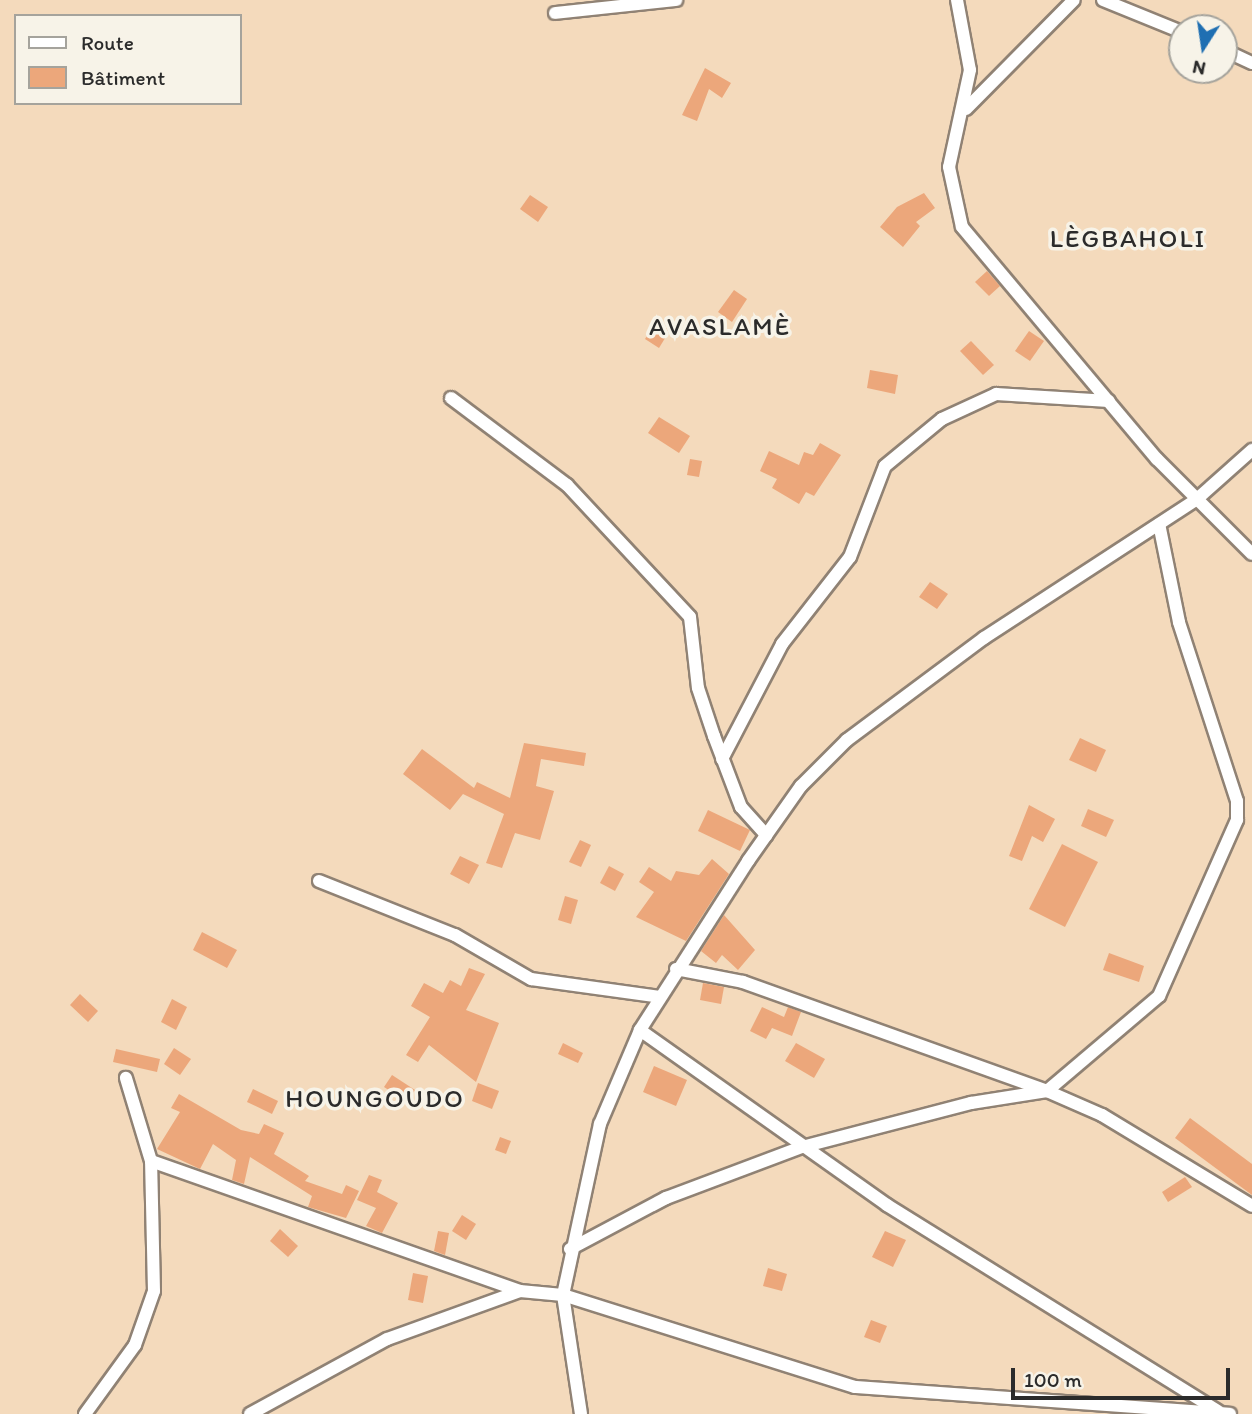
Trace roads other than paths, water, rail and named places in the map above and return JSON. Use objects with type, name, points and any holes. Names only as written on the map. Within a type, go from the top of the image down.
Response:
[{"type":"street","points":[[555,13],[676,0]]},
{"type":"street","points":[[957,0],[970,70],[966,109],[949,167],[962,227],[1109,401],[1197,499],[1252,554]]},
{"type":"street","points":[[966,109],[1074,0]]},
{"type":"street","points":[[1102,0],[1168,26]]},
{"type":"street","points":[[722,760],[777,653],[850,557],[885,466],[942,419],[996,394],[1109,401]]},
{"type":"street","points":[[451,398],[567,485],[690,617],[698,688],[722,760],[741,807],[766,835]]},
{"type":"street","points":[[581,1414],[563,1295],[570,1248],[600,1124],[640,1030],[676,969],[766,835],[801,786],[847,740],[984,638],[1197,499],[1252,450]]},
{"type":"street","points":[[570,1248],[666,1198],[802,1147],[971,1103],[1047,1091],[1159,996],[1237,820],[1233,782],[1179,622],[1159,524]]},
{"type":"street","points":[[319,881],[455,935],[531,979],[660,997]]},
{"type":"street","points":[[676,969],[743,982],[1047,1091],[1102,1115],[1252,1206]]},
{"type":"street","points":[[640,1030],[802,1147],[1225,1413]]},
{"type":"street","points":[[85,1414],[135,1345],[152,1308],[150,1161],[126,1078]]},
{"type":"street","points":[[150,1161],[520,1291],[563,1295],[855,1387],[1225,1413]]},
{"type":"street","points":[[250,1414],[387,1339],[520,1291]]},
{"type":"district","name":"LÈGBAHOLI","points":[[1128,239]]},
{"type":"district","name":"AVASLAMÈ","points":[[720,327]]},
{"type":"district","name":"HOUNGOUDO","points":[[375,1099]]}]
